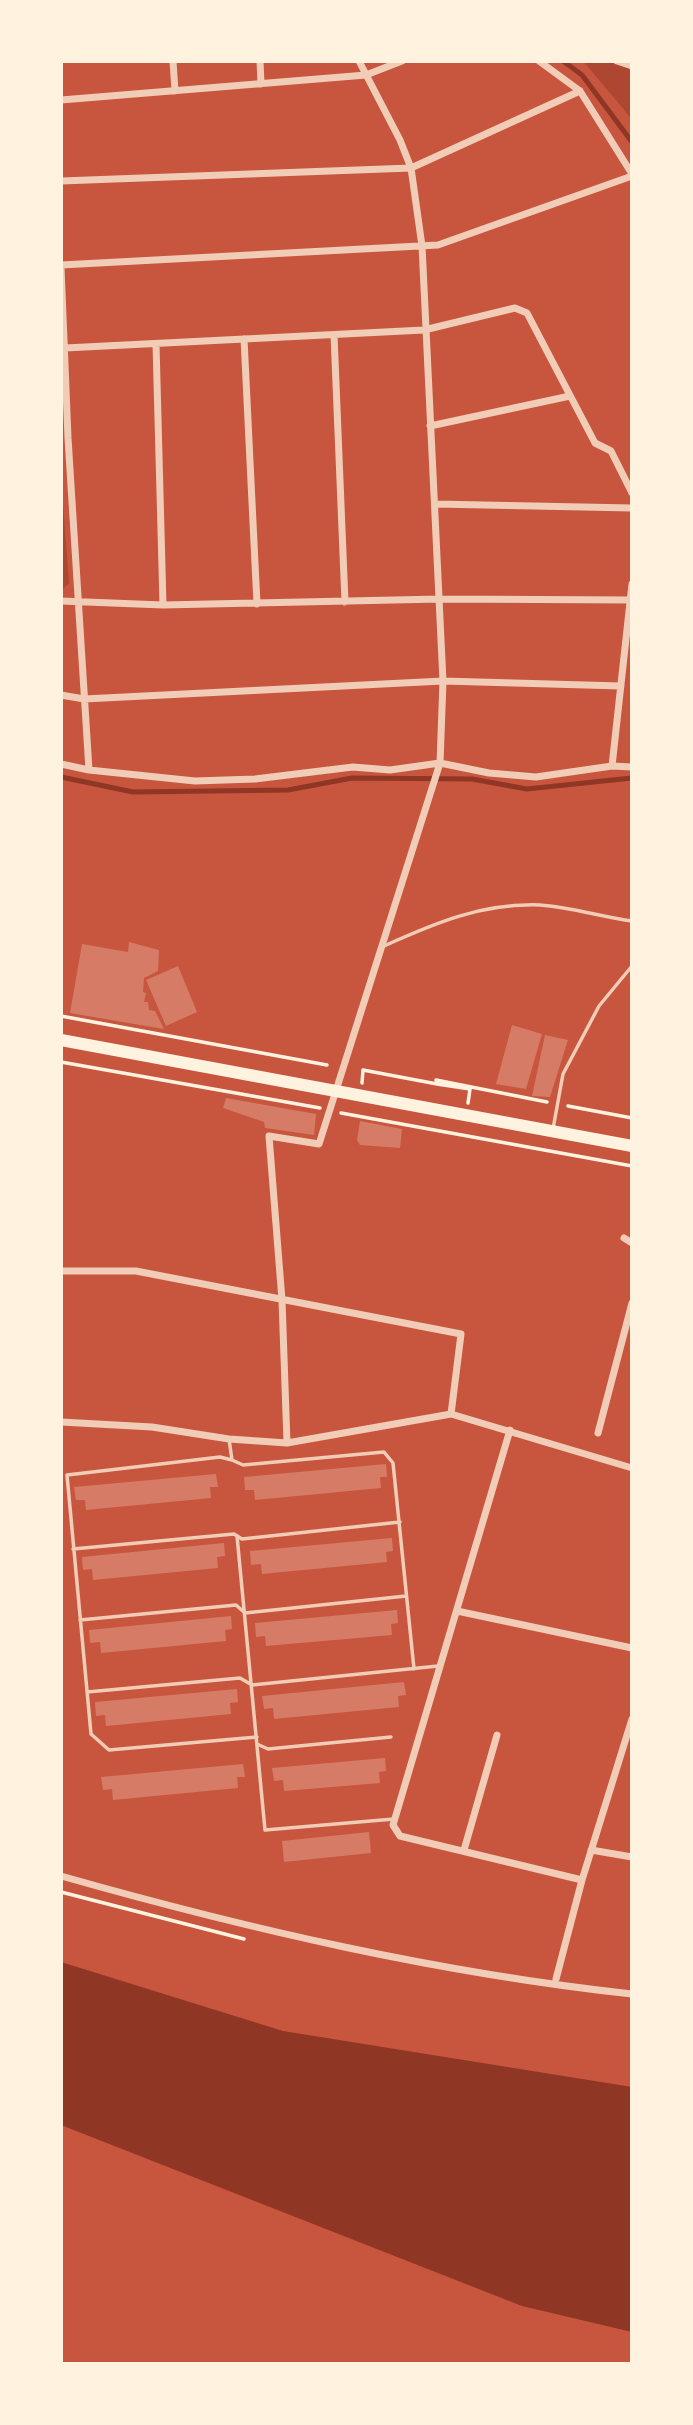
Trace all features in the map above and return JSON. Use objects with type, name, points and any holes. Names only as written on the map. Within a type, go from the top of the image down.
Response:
[{"type":"main road","points":[[61,1040],[632,1146]]},
{"type":"street","points":[[173,61],[176,91]]},
{"type":"street","points":[[260,61],[261,83]]},
{"type":"street","points":[[287,1443],[282,1300],[270,1136],[318,1144],[333,1090],[439,767],[443,681],[422,246],[411,168],[400,140],[359,61]]},
{"type":"street","points":[[61,100],[366,75],[402,61]]},
{"type":"street","points":[[89,770],[65,441],[65,348],[61,266],[438,245],[632,175],[580,90],[539,61]]},
{"type":"street","points":[[617,61],[631,64]]},
{"type":"street","points":[[61,181],[411,168],[580,90]]},
{"type":"street","points":[[65,348],[424,330],[515,307],[527,313],[596,443],[611,451],[632,493]]},
{"type":"street","points":[[334,335],[345,602]]},
{"type":"street","points":[[244,339],[257,604]]},
{"type":"street","points":[[156,344],[163,605]]},
{"type":"street","points":[[430,426],[570,396]]},
{"type":"street","points":[[435,504],[632,509]]},
{"type":"street","points":[[612,766],[632,584]]},
{"type":"street","points":[[61,601],[78,604],[163,605],[440,599],[631,600]]},
{"type":"street","points":[[61,695],[84,699],[443,681],[621,685]]},
{"type":"street","points":[[61,764],[89,770],[207,780],[254,779],[352,767],[390,770],[439,767],[536,777],[612,766],[632,767]]},
{"type":"street","points":[[624,1238],[632,1243]]},
{"type":"street","points":[[61,1271],[135,1271],[461,1334],[451,1414]]},
{"type":"street","points":[[598,1433],[632,1303]]},
{"type":"street","points":[[61,1422],[152,1427],[229,1439],[287,1443],[451,1414],[510,1430],[614,1465],[632,1468]]},
{"type":"street","points":[[510,1430],[393,1825],[400,1836],[582,1880]]},
{"type":"street","points":[[457,1611],[632,1648]]},
{"type":"street","points":[[556,1979],[582,1880],[632,1719]]},
{"type":"street","points":[[464,1850],[497,1735]]},
{"type":"street","points":[[591,1850],[632,1857]]},
{"type":"street","points":[[61,1876],[193,1914],[360,1950],[555,1986],[632,1994]]},
{"type":"lane","points":[[379,948],[449,917],[494,906],[542,905],[632,921]]},
{"type":"lane","points":[[552,1131],[562,1074],[599,1006],[632,965]]},
{"type":"lane","points":[[229,1439],[232,1461]]},
{"type":"lane","points":[[257,1737],[109,1750],[91,1734],[67,1475],[220,1457],[243,1465],[384,1452],[393,1463],[414,1669]]},
{"type":"lane","points":[[74,1549],[234,1534],[242,1539],[400,1522]]},
{"type":"lane","points":[[237,1536],[265,1830],[395,1818]]},
{"type":"lane","points":[[80,1620],[236,1605],[245,1613],[407,1596]]},
{"type":"lane","points":[[87,1692],[240,1678],[252,1685],[440,1666]]},
{"type":"lane","points":[[257,1744],[268,1749],[391,1737]]},
{"type":"path","points":[[61,1016],[327,1065]]},
{"type":"path","points":[[61,1062],[632,1166]]},
{"type":"path","points":[[355,1116],[363,1070],[470,1090]]},
{"type":"path","points":[[438,1084],[436,1080],[632,1118]]},
{"type":"shaded area","points":[[583,61],[629,61],[632,120],[626,112]]},
{"type":"shaded area","points":[[61,478],[69,583],[61,591]]},
{"type":"shaded area","points":[[61,1962],[283,2031],[632,2087],[632,2332],[522,2306],[61,2125]]},
{"type":"building","points":[[129,942],[159,950],[158,971],[144,978],[143,992],[146,993],[144,1002],[148,1002],[149,1010],[155,1011],[164,1029],[70,1013],[82,944],[128,952]]},
{"type":"building","points":[[178,966],[197,1012],[166,1026],[146,980]]},
{"type":"building","points":[[512,1025],[542,1034],[526,1089],[496,1084]]},
{"type":"building","points":[[545,1035],[568,1040],[550,1097],[532,1096]]},
{"type":"building","points":[[226,1098],[316,1114],[314,1135],[265,1128],[264,1122],[223,1108]]},
{"type":"building","points":[[360,1121],[402,1129],[400,1148],[360,1145],[357,1140]]},
{"type":"building","points":[[386,1464],[387,1477],[380,1477],[381,1488],[255,1500],[254,1490],[245,1490],[244,1477]]},
{"type":"building","points":[[216,1474],[218,1487],[210,1487],[211,1498],[86,1510],[85,1500],[76,1500],[74,1487]]},
{"type":"building","points":[[392,1538],[393,1551],[386,1552],[387,1562],[262,1574],[261,1564],[251,1565],[250,1551]]},
{"type":"building","points":[[224,1543],[225,1556],[217,1557],[218,1568],[93,1580],[92,1569],[83,1570],[82,1557]]},
{"type":"building","points":[[397,1610],[398,1623],[391,1624],[392,1635],[266,1646],[265,1636],[256,1637],[255,1623]]},
{"type":"building","points":[[231,1616],[232,1629],[225,1630],[226,1641],[101,1653],[100,1642],[90,1643],[89,1630]]},
{"type":"building","points":[[404,1682],[406,1695],[398,1696],[399,1707],[274,1719],[273,1708],[264,1709],[262,1696]]},
{"type":"building","points":[[237,1689],[238,1702],[230,1703],[231,1714],[106,1726],[105,1715],[96,1716],[95,1702]]},
{"type":"building","points":[[385,1758],[386,1771],[379,1772],[380,1783],[284,1791],[283,1780],[274,1781],[272,1768]]},
{"type":"building","points":[[243,1764],[245,1777],[237,1777],[238,1788],[113,1800],[112,1789],[103,1790],[101,1777]]},
{"type":"building","points":[[369,1832],[371,1853],[284,1862],[282,1841]]},
{"type":"waterway","points":[[563,61],[582,75],[632,142]]},
{"type":"waterway","points":[[61,777],[133,792],[288,790],[352,778],[472,779],[527,789],[632,778]]}]
